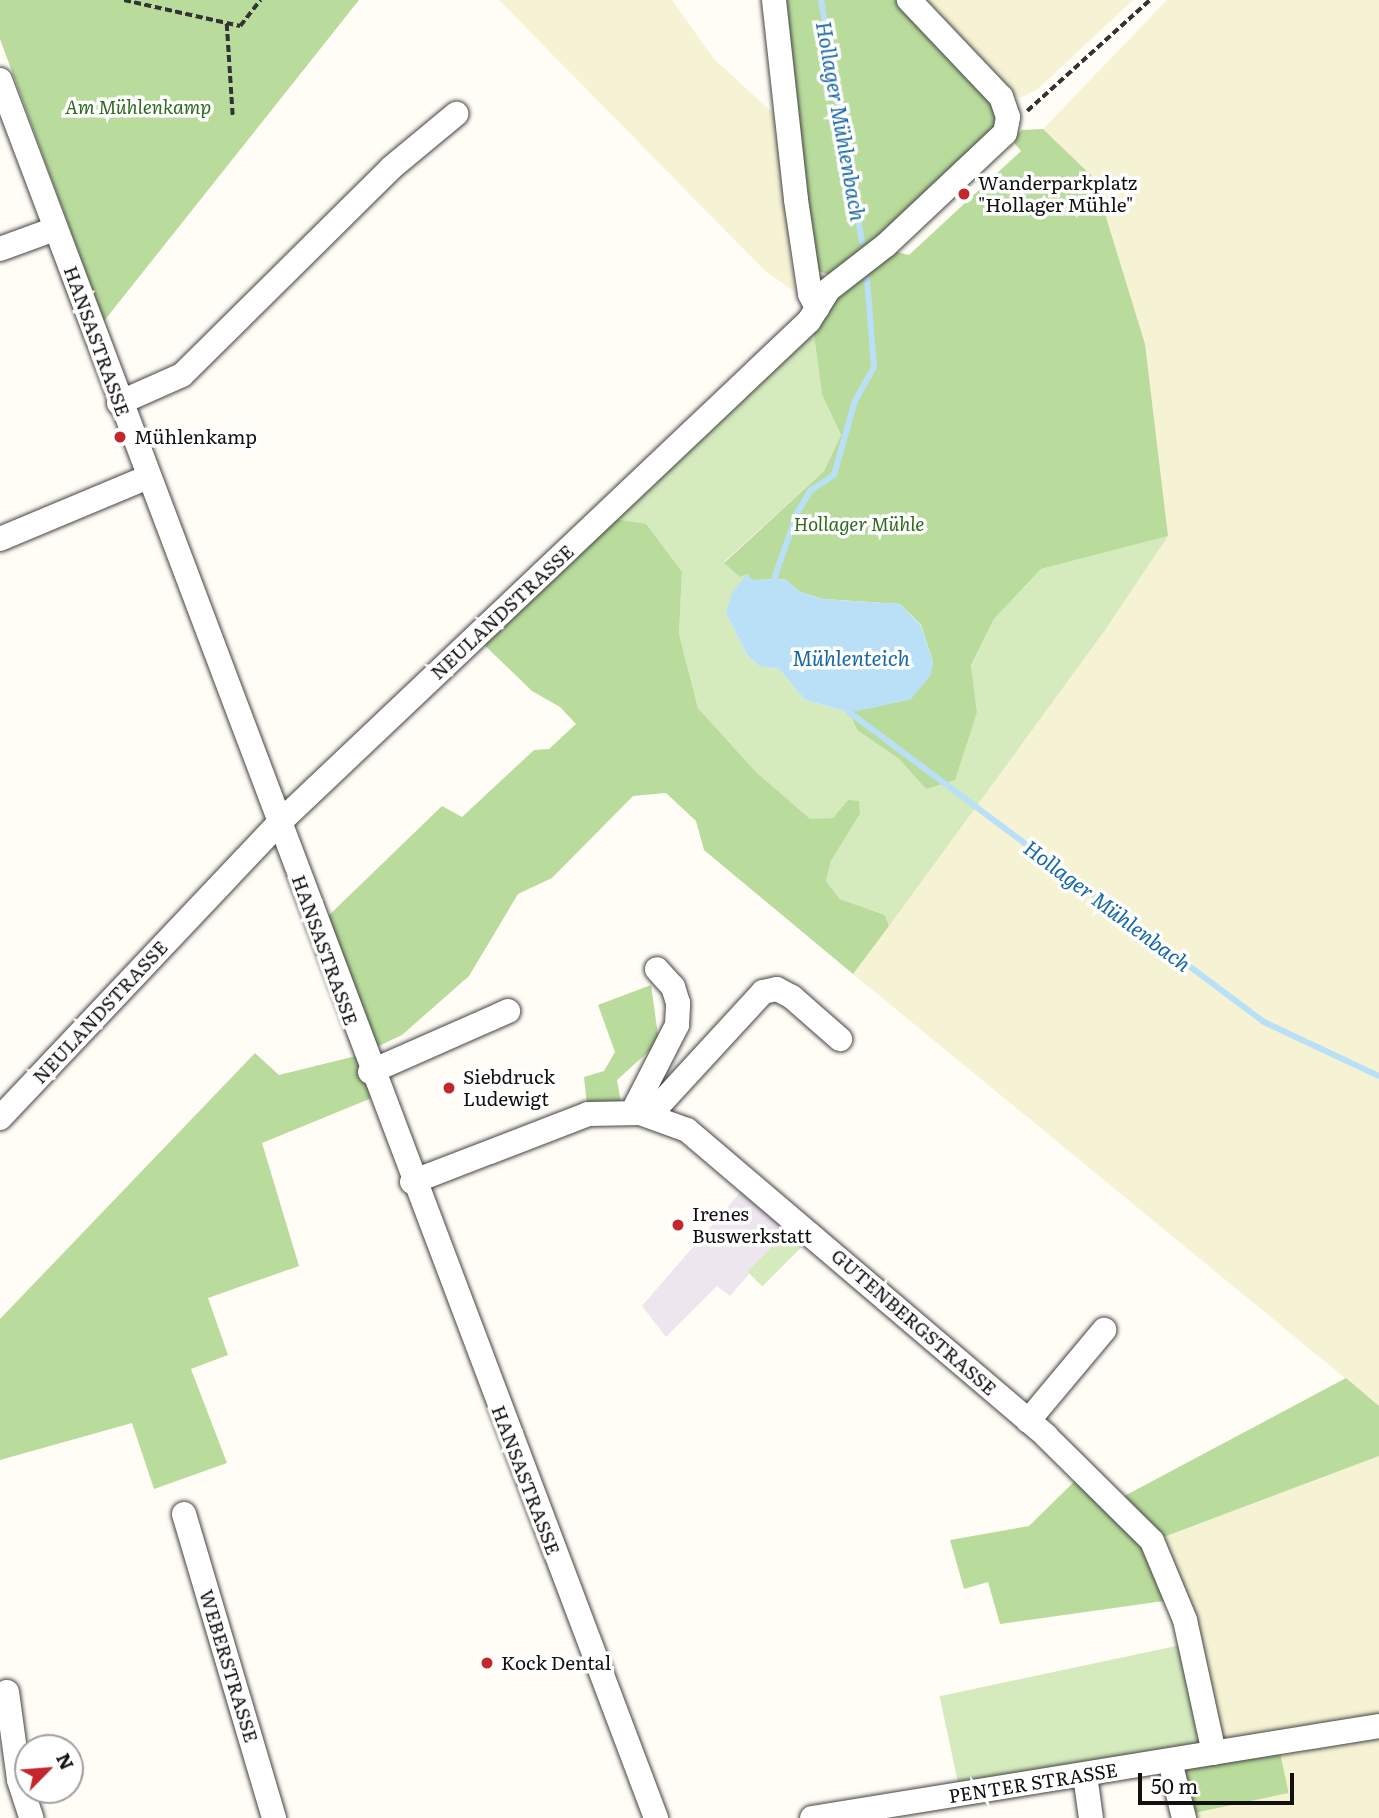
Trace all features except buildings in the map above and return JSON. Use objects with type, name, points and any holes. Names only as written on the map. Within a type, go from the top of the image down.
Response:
[{"type":"street","points":[[774,0],[796,201],[810,294],[817,308]]},
{"type":"street","points":[[909,0],[1001,97],[1008,117]]},
{"type":"street","name":"HANSASTRASSE","points":[[0,80],[370,1072],[656,1818]]},
{"type":"street","points":[[120,403],[182,375],[391,168],[456,114]]},
{"type":"street","name":"NEULANDSTRASSE","points":[[0,1118],[279,823],[799,331],[828,290],[886,245],[1000,138],[1008,117]]},
{"type":"street","points":[[0,249],[55,229]]},
{"type":"street","points":[[0,539],[148,477]]},
{"type":"street","points":[[640,1114],[677,1025],[678,1003],[673,986],[657,969]]},
{"type":"street","points":[[640,1114],[763,992],[777,989],[792,997],[840,1039]]},
{"type":"street","points":[[370,1072],[508,1011]]},
{"type":"street","name":"GUTENBERGSTRASSE","points":[[412,1182],[588,1114],[640,1114],[687,1130],[1028,1420],[1152,1541],[1185,1620],[1214,1753]]},
{"type":"street","points":[[1028,1420],[1104,1330]]},
{"type":"street","name":"WEBERSTRASSE","points":[[184,1514],[274,1818]]},
{"type":"street","points":[[7,1692],[19,1780],[31,1818]]},
{"type":"street","name":"PENTER STRASSE","points":[[812,1818],[1214,1753],[1377,1731]]},
{"type":"street","points":[[1170,1761],[1184,1818]]},
{"type":"street","points":[[1085,1775],[1091,1818]]},
{"type":"path","points":[[124,0],[240,26],[260,0]]},
{"type":"path","points":[[1008,117],[1047,98],[1150,0]]},
{"type":"path","points":[[227,24],[233,116]]},
{"type":"shaded area","points":[[499,0],[672,0],[714,59],[773,113],[795,292],[764,270]]},
{"type":"shaded area","points":[[923,0],[1133,0],[1038,89],[1020,98],[1011,94]]},
{"type":"shaded area","points":[[1167,0],[1379,0],[1379,1406],[853,974],[1103,633],[1094,178],[1043,129]]},
{"type":"shaded area","points":[[750,1181],[796,1220],[730,1296],[717,1286],[666,1337],[642,1306]]},
{"type":"shaded area","points":[[1379,1456],[1379,1818],[1184,1818],[1213,1753],[1152,1541]]},
{"type":"green space","name":"Am Mühlenkamp","points":[[0,0],[359,0],[104,321],[0,39]]},
{"type":"green space","points":[[783,0],[897,0],[997,110],[994,130],[880,239],[831,275],[817,271]]},
{"type":"green space","name":"Hollager Mühle","points":[[1043,129],[1094,178],[1145,344],[1168,536],[1041,569],[994,619],[971,666],[977,712],[955,780],[926,789],[899,759],[857,730],[849,712],[911,699],[933,662],[921,625],[900,604],[823,599],[800,592],[785,579],[752,580],[747,574],[740,577],[724,563],[824,471],[841,435],[822,395],[813,328],[845,284],[889,250],[909,255],[1021,151],[1012,140],[1022,130]]},
{"type":"green space","points":[[813,328],[822,395],[841,435],[824,471],[724,562],[747,574],[726,613],[747,655],[759,666],[779,669],[805,700],[849,712],[857,730],[899,759],[926,789],[977,712],[971,667],[994,619],[1041,569],[1168,536],[1103,633],[889,926],[885,915],[840,899],[826,881],[831,861],[860,814],[848,800],[834,818],[810,820],[757,773],[698,708],[679,634],[682,571],[614,519]]},
{"type":"green space","points":[[614,519],[646,524],[682,572],[679,634],[698,708],[757,773],[810,819],[833,818],[848,800],[859,801],[860,814],[831,861],[826,881],[840,899],[885,915],[889,926],[853,974],[704,850],[696,821],[666,793],[633,796],[552,878],[518,894],[469,976],[402,1035],[364,1053],[379,1095],[262,1143],[299,1266],[208,1298],[228,1355],[191,1369],[227,1463],[154,1489],[132,1423],[0,1460],[0,1319],[255,1053],[279,1075],[364,1054],[325,919],[442,806],[462,817],[534,750],[549,749],[576,724],[560,707],[532,691],[476,637]]},
{"type":"green space","points":[[651,985],[659,1042],[617,1080],[623,1113],[588,1114],[584,1077],[604,1071],[615,1052],[598,1005]]},
{"type":"green space","points":[[787,1232],[802,1247],[762,1286],[747,1272]]},
{"type":"green space","points":[[1346,1378],[1379,1406],[1379,1456],[1153,1541],[1178,1599],[1000,1624],[988,1582],[964,1589],[950,1540],[1029,1526],[1083,1473],[1113,1502]]},
{"type":"green space","points":[[1190,1643],[1213,1754],[963,1807],[940,1696]]},
{"type":"green space","points":[[1278,1743],[1289,1793],[1182,1816],[1171,1766]]},
{"type":"water","name":"Mühlenteich","points":[[747,574],[752,580],[785,579],[800,592],[823,599],[900,604],[921,626],[933,662],[931,675],[911,699],[868,709],[849,712],[805,700],[779,669],[759,666],[747,655],[726,613],[732,592]]},
{"type":"waterway","name":"Hollager Mühlenbach","points":[[821,0],[862,242]]},
{"type":"waterway","name":"Hollager Mühlenbach","points":[[774,579],[797,513],[810,491],[834,475],[855,401],[874,367],[867,279]]},
{"type":"waterway","name":"Hollager Mühlenbach","points":[[849,712],[1264,1022],[1379,1076]]},
{"type":"place","name":"Wanderparkplatz \"Hollager Mühle\"","points":[[964,194]]},
{"type":"place","name":"Mühlenkamp","points":[[120,437]]},
{"type":"place","name":"Siebdruck Ludewigt","points":[[449,1088]]},
{"type":"place","name":"Irenes Buswerkstatt","points":[[678,1225]]},
{"type":"place","name":"Kock Dental","points":[[487,1663]]}]
